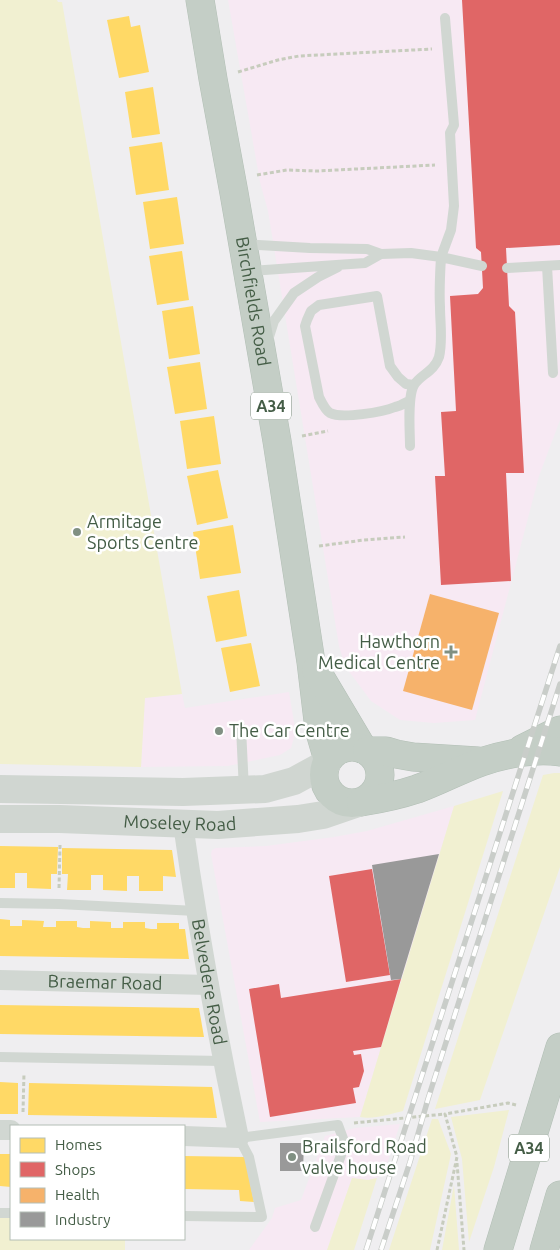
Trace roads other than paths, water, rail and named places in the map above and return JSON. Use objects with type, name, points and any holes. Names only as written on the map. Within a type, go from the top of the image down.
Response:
[{"type":"highway","name":"Birchfields Road","points":[[200,0],[294,550],[319,729],[328,762]]},
{"type":"highway","name":"Birchfields Road","points":[[311,662],[365,750]]},
{"type":"highway","name":"Moseley Road","points":[[512,754],[560,730]]},
{"type":"highway","name":"A34","points":[[348,748],[365,750],[376,761],[379,768],[380,776],[377,790],[368,799],[359,803],[338,800],[327,787],[325,770],[328,762],[335,753],[341,750],[348,748]]},
{"type":"highway","name":"Moseley Road","points":[[365,750],[386,750],[413,757],[482,762]]},
{"type":"highway","name":"Moseley Road","points":[[359,803],[387,798],[418,789],[482,762],[512,754],[533,751],[560,752]]},
{"type":"highway","name":"A34","points":[[498,1250],[560,1047]]},
{"type":"highway","points":[[544,1250],[560,1195]]},
{"type":"main road","name":"Moseley Road","points":[[0,789],[184,792],[265,789],[294,781],[328,762]]},
{"type":"main road","name":"Moseley Road","points":[[0,819],[241,824],[323,815],[359,803]]},
{"type":"street","name":"Belvedere Road","points":[[184,824],[196,911],[222,1061],[239,1138]]},
{"type":"street","name":"Braemar Road","points":[[0,980],[209,985]]},
{"type":"street","points":[[185,1136],[239,1138]]},
{"type":"lane","points":[[410,446],[409,401],[414,385],[434,367],[439,356],[441,337],[439,288],[441,257],[451,230],[454,206],[450,133],[454,125],[445,18]]},
{"type":"lane","points":[[242,244],[366,249],[381,254],[411,253],[482,266]]},
{"type":"lane","points":[[247,271],[365,262],[381,254]]},
{"type":"lane","points":[[262,356],[274,321],[294,293],[318,277],[343,264]]},
{"type":"lane","points":[[507,268],[560,264]]},
{"type":"lane","points":[[547,266],[553,373]]},
{"type":"lane","points":[[409,401],[395,408],[351,416],[339,416],[329,413],[319,397],[305,326],[311,312],[319,305],[377,296],[390,366],[398,378],[406,384],[414,385]]},
{"type":"lane","points":[[241,728],[244,790]]},
{"type":"lane","points":[[0,903],[196,911]]},
{"type":"lane","points":[[0,1057],[222,1061]]},
{"type":"lane","points":[[185,1216],[262,1217],[249,1157],[239,1138],[338,1125],[345,1144],[315,1227]]},
{"type":"railway","points":[[366,1250],[560,646]]},
{"type":"railway","points":[[381,1250],[560,684]]},
{"type":"place","name":"Armitage Sports Centre","points":[[77,532]]},
{"type":"place","name":"Hawthorn Medical Centre","points":[[451,652]]},
{"type":"place","name":"The Car Centre","points":[[219,731]]},
{"type":"place","name":"Brailsford Road valve house","points":[[292,1157]]}]
